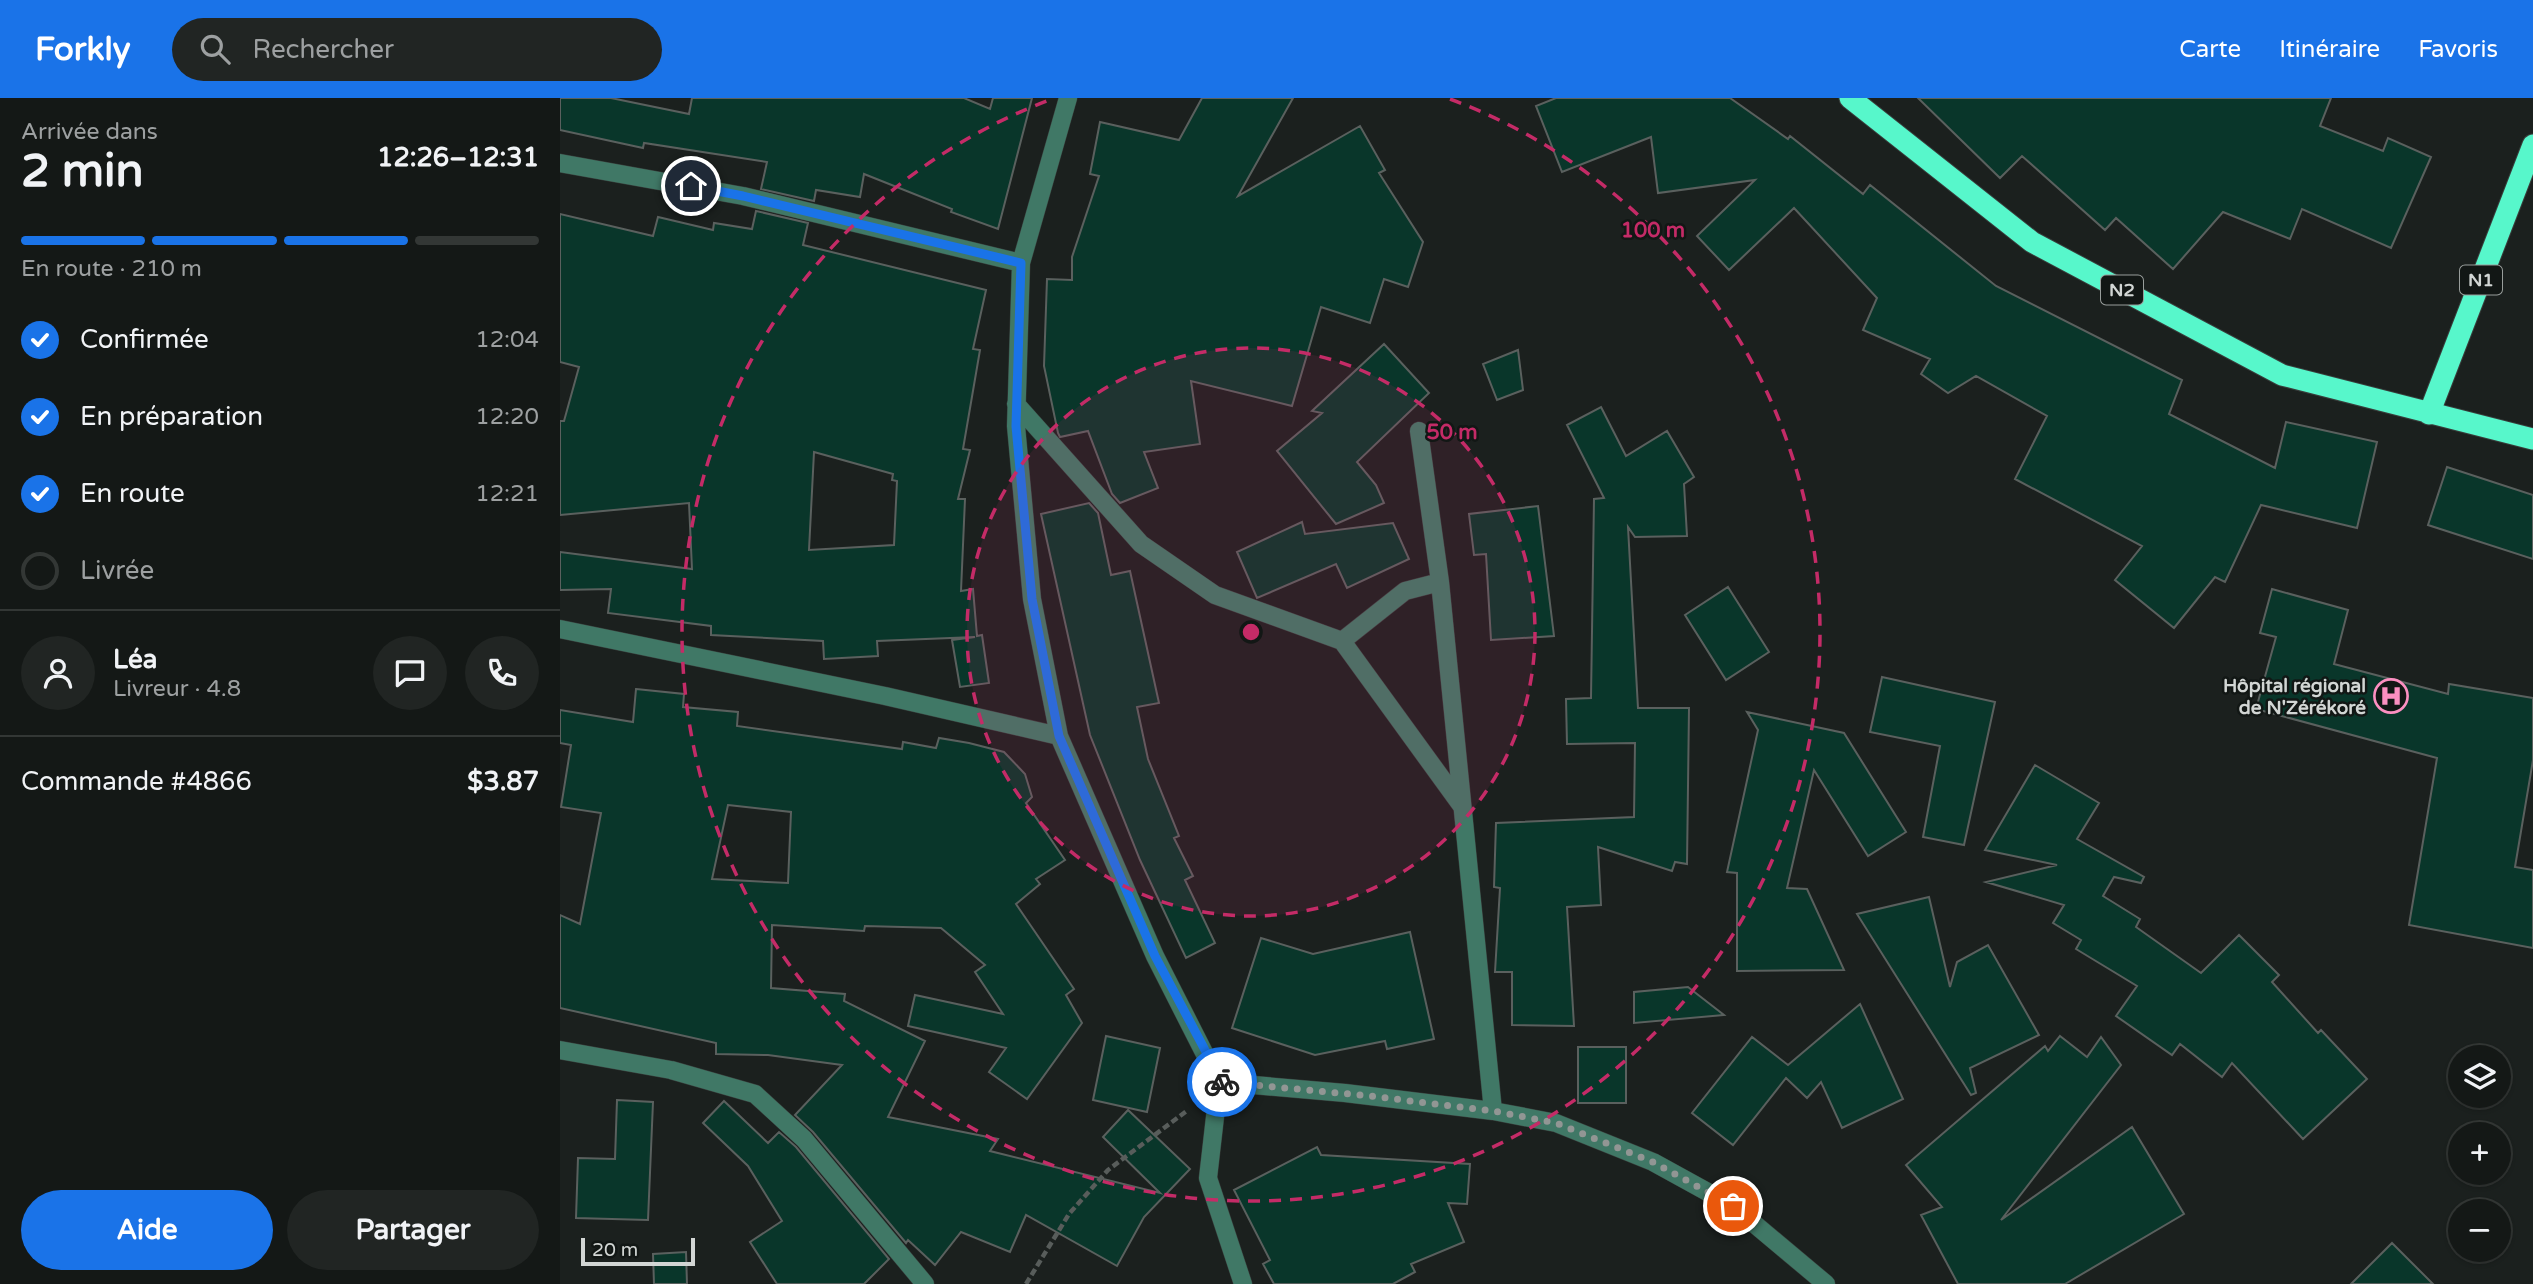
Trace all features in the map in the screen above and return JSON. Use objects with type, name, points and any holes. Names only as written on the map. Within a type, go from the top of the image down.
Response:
[{"type":"highway","name":"N2","points":[[1850,98],[2032,242],[2282,375],[2428,414]]},
{"type":"highway","name":"N1","points":[[2428,414],[2533,145]]},
{"type":"highway","points":[[2428,414],[2533,439]]},
{"type":"street","points":[[1068,98],[1021,263],[1016,404],[1032,599],[1059,736],[1155,956],[1219,1082],[1208,1178],[1243,1284]]},
{"type":"street","points":[[560,163],[743,196],[1021,263]]},
{"type":"street","points":[[1016,404],[1141,544],[1215,595],[1342,641],[1461,806]]},
{"type":"street","points":[[1419,431],[1440,582],[1493,1111]]},
{"type":"street","points":[[1342,641],[1405,591],[1440,582]]},
{"type":"street","points":[[560,629],[885,696],[1059,736]]},
{"type":"street","points":[[560,1050],[671,1070],[755,1094],[804,1139],[925,1284]]},
{"type":"street","points":[[1219,1082],[1493,1111],[1556,1123],[1653,1162],[1733,1206],[1826,1284]]},
{"type":"path","points":[[1026,1284],[1069,1214],[1108,1170],[1172,1125],[1219,1082]]},
{"type":"building","points":[[560,98],[611,98],[689,114],[692,98],[964,98],[990,109],[993,98],[1032,98],[998,229],[951,212],[952,209],[864,174],[860,197],[816,190],[814,201],[761,189],[767,162],[644,143],[643,148],[560,130]]},
{"type":"building","points":[[1202,98],[1293,98],[1238,196],[1360,126],[1385,170],[1379,173],[1423,242],[1408,287],[1384,279],[1370,323],[1321,307],[1292,406],[1191,381],[1200,444],[1144,452],[1158,488],[1120,503],[1112,494],[1088,431],[1060,437],[1058,433],[1044,366],[1047,279],[1072,280],[1072,257],[1099,176],[1090,174],[1100,122],[1179,140]]},
{"type":"building","points":[[1556,98],[1730,98],[1788,139],[1790,136],[1863,194],[1870,185],[1996,286],[2182,380],[2169,414],[2275,468],[2286,422],[2377,442],[2357,528],[2261,505],[2225,582],[2215,577],[2174,628],[2115,580],[2142,546],[2015,479],[2047,416],[1976,376],[1948,393],[1921,374],[1930,359],[1863,330],[1877,298],[1794,208],[1729,270],[1697,236],[1755,180],[1658,193],[1651,137],[1562,172],[1536,106]]},
{"type":"building","points":[[1918,98],[2331,98],[2320,126],[2383,151],[2388,138],[2431,157],[2391,248],[2302,209],[2290,239],[2223,212],[2173,269],[2116,218],[2105,230],[2022,156],[2000,178]]},
{"type":"building","points":[[756,211],[808,223],[803,245],[986,290],[973,349],[980,350],[963,449],[970,450],[958,499],[965,499],[961,591],[973,589],[977,636],[982,635],[989,683],[960,687],[952,640],[975,637],[877,641],[878,656],[824,659],[823,641],[711,635],[711,626],[608,613],[611,589],[560,590],[560,552],[692,569],[689,503],[560,515],[560,421],[564,421],[579,367],[560,362],[560,214],[653,236],[658,217],[713,230],[714,223],[752,229]],"holes":[[[814,452],[893,474],[892,480],[897,481],[894,545],[809,550]]]},
{"type":"building","points":[[1384,344],[1429,393],[1357,462],[1376,485],[1384,503],[1336,524],[1277,451],[1322,413],[1312,411]]},
{"type":"building","points":[[1518,350],[1523,390],[1497,400],[1483,364]]},
{"type":"building","points":[[1601,407],[1626,456],[1667,431],[1694,477],[1684,484],[1687,536],[1635,537],[1628,527],[1638,708],[1689,708],[1687,864],[1675,862],[1672,871],[1598,847],[1601,905],[1567,907],[1574,1026],[1512,1025],[1512,972],[1495,972],[1500,888],[1494,887],[1496,823],[1634,817],[1635,743],[1567,744],[1566,699],[1591,698],[1594,499],[1604,498],[1567,425]]},
{"type":"building","points":[[2447,467],[2533,495],[2533,559],[2428,525]]},
{"type":"building","points":[[1089,503],[1098,513],[1111,575],[1130,571],[1159,703],[1137,707],[1148,759],[1179,836],[1174,838],[1193,876],[1185,880],[1215,943],[1186,958],[1140,860],[1090,735],[1041,514]]},
{"type":"building","points":[[1538,506],[1554,636],[1491,640],[1486,554],[1474,555],[1469,514]]},
{"type":"building","points":[[1302,522],[1305,534],[1393,523],[1409,559],[1347,588],[1336,564],[1257,598],[1237,552]]},
{"type":"building","points":[[1728,587],[1769,652],[1726,680],[1685,615]]},
{"type":"building","points":[[2272,589],[2348,610],[2334,664],[2448,694],[2449,684],[2533,698],[2533,760],[2515,867],[2533,870],[2533,948],[2409,925],[2437,758],[2256,709],[2276,637],[2260,633]]},
{"type":"building","points":[[1882,677],[1995,702],[1964,845],[1923,837],[1940,746],[1870,732]]},
{"type":"building","points":[[636,689],[684,694],[683,707],[738,712],[737,726],[902,749],[903,742],[936,748],[939,738],[969,743],[1004,752],[1025,774],[1032,797],[1026,803],[1065,860],[1036,879],[1040,884],[1016,904],[1074,989],[1066,995],[1082,1023],[1027,1099],[989,1072],[1006,1048],[908,1026],[915,995],[1003,1014],[975,972],[985,965],[941,928],[865,926],[864,931],[772,925],[771,988],[845,994],[844,1001],[925,1041],[888,1117],[998,1139],[990,1151],[1160,1193],[1103,1137],[1128,1110],[1190,1169],[1144,1217],[1117,1266],[1026,1215],[1010,1252],[961,1232],[935,1265],[908,1240],[906,1243],[813,1132],[795,1115],[842,1065],[768,1055],[716,1054],[716,1043],[560,1008],[560,915],[580,924],[601,813],[561,807],[571,745],[560,743],[560,710],[633,722]],"holes":[[[728,805],[791,812],[788,883],[712,879]]]},
{"type":"building","points":[[1747,712],[1844,733],[1906,832],[1868,856],[1814,770],[1787,888],[1807,889],[1844,970],[1737,971],[1737,873],[1727,872],[1758,730]]},
{"type":"building","points":[[2035,765],[2099,803],[2077,839],[2144,877],[2141,883],[2114,877],[2103,896],[2140,919],[2136,927],[2201,973],[2239,935],[2279,975],[2272,982],[2318,1033],[2321,1030],[2367,1079],[2303,1139],[2232,1063],[2222,1077],[2180,1044],[2172,1055],[2116,1016],[2137,986],[2076,949],[2081,940],[2053,923],[2064,905],[1986,882],[2057,865],[1985,850]]},
{"type":"building","points":[[1929,897],[1950,987],[1957,962],[1988,945],[2039,1035],[1970,1068],[1976,1093],[1971,1095],[1857,914]]},
{"type":"building","points":[[1410,932],[1434,1039],[1387,1049],[1385,1041],[1315,1055],[1232,1028],[1261,938],[1313,954]]},
{"type":"building","points":[[1688,987],[1724,1015],[1634,1023],[1634,992]]},
{"type":"building","points":[[1860,1004],[1903,1099],[1842,1128],[1821,1082],[1807,1098],[1786,1078],[1733,1145],[1692,1113],[1752,1037],[1788,1065]]},
{"type":"building","points":[[1106,1036],[1160,1048],[1147,1112],[1093,1100]]},
{"type":"building","points":[[2060,1036],[2087,1057],[2101,1037],[2121,1065],[2001,1220],[2132,1127],[2184,1214],[2065,1284],[1958,1284],[1921,1215],[1942,1207],[1906,1165],[2045,1046],[2048,1051]]},
{"type":"building","points":[[1578,1047],[1626,1047],[1626,1103],[1578,1103]]},
{"type":"building","points":[[617,1100],[653,1102],[648,1220],[576,1218],[578,1158],[615,1159]]},
{"type":"building","points":[[724,1101],[768,1143],[779,1132],[796,1147],[889,1259],[864,1284],[777,1284],[750,1242],[782,1221],[748,1166],[703,1123]]},
{"type":"building","points":[[1317,1147],[1321,1155],[1470,1164],[1467,1204],[1448,1203],[1464,1242],[1411,1264],[1415,1272],[1393,1284],[1274,1284],[1263,1264],[1270,1260],[1234,1190]]},
{"type":"building","points":[[2392,1243],[2433,1284],[2351,1284]]},
{"type":"building","points":[[686,1252],[687,1284],[654,1284],[653,1254]]},
{"type":"way so far","points":[[1222,1082],[1345,1093],[1493,1111],[1556,1123],[1653,1162],[1733,1206]]},
{"type":"place","name":"Hôpital régional de N'Zérékoré","points":[[2391,696]]},
{"type":"route","points":[[691,186],[1021,263],[1016,426],[1032,599],[1059,736],[1155,956],[1219,1082],[1222,1082]]}]
